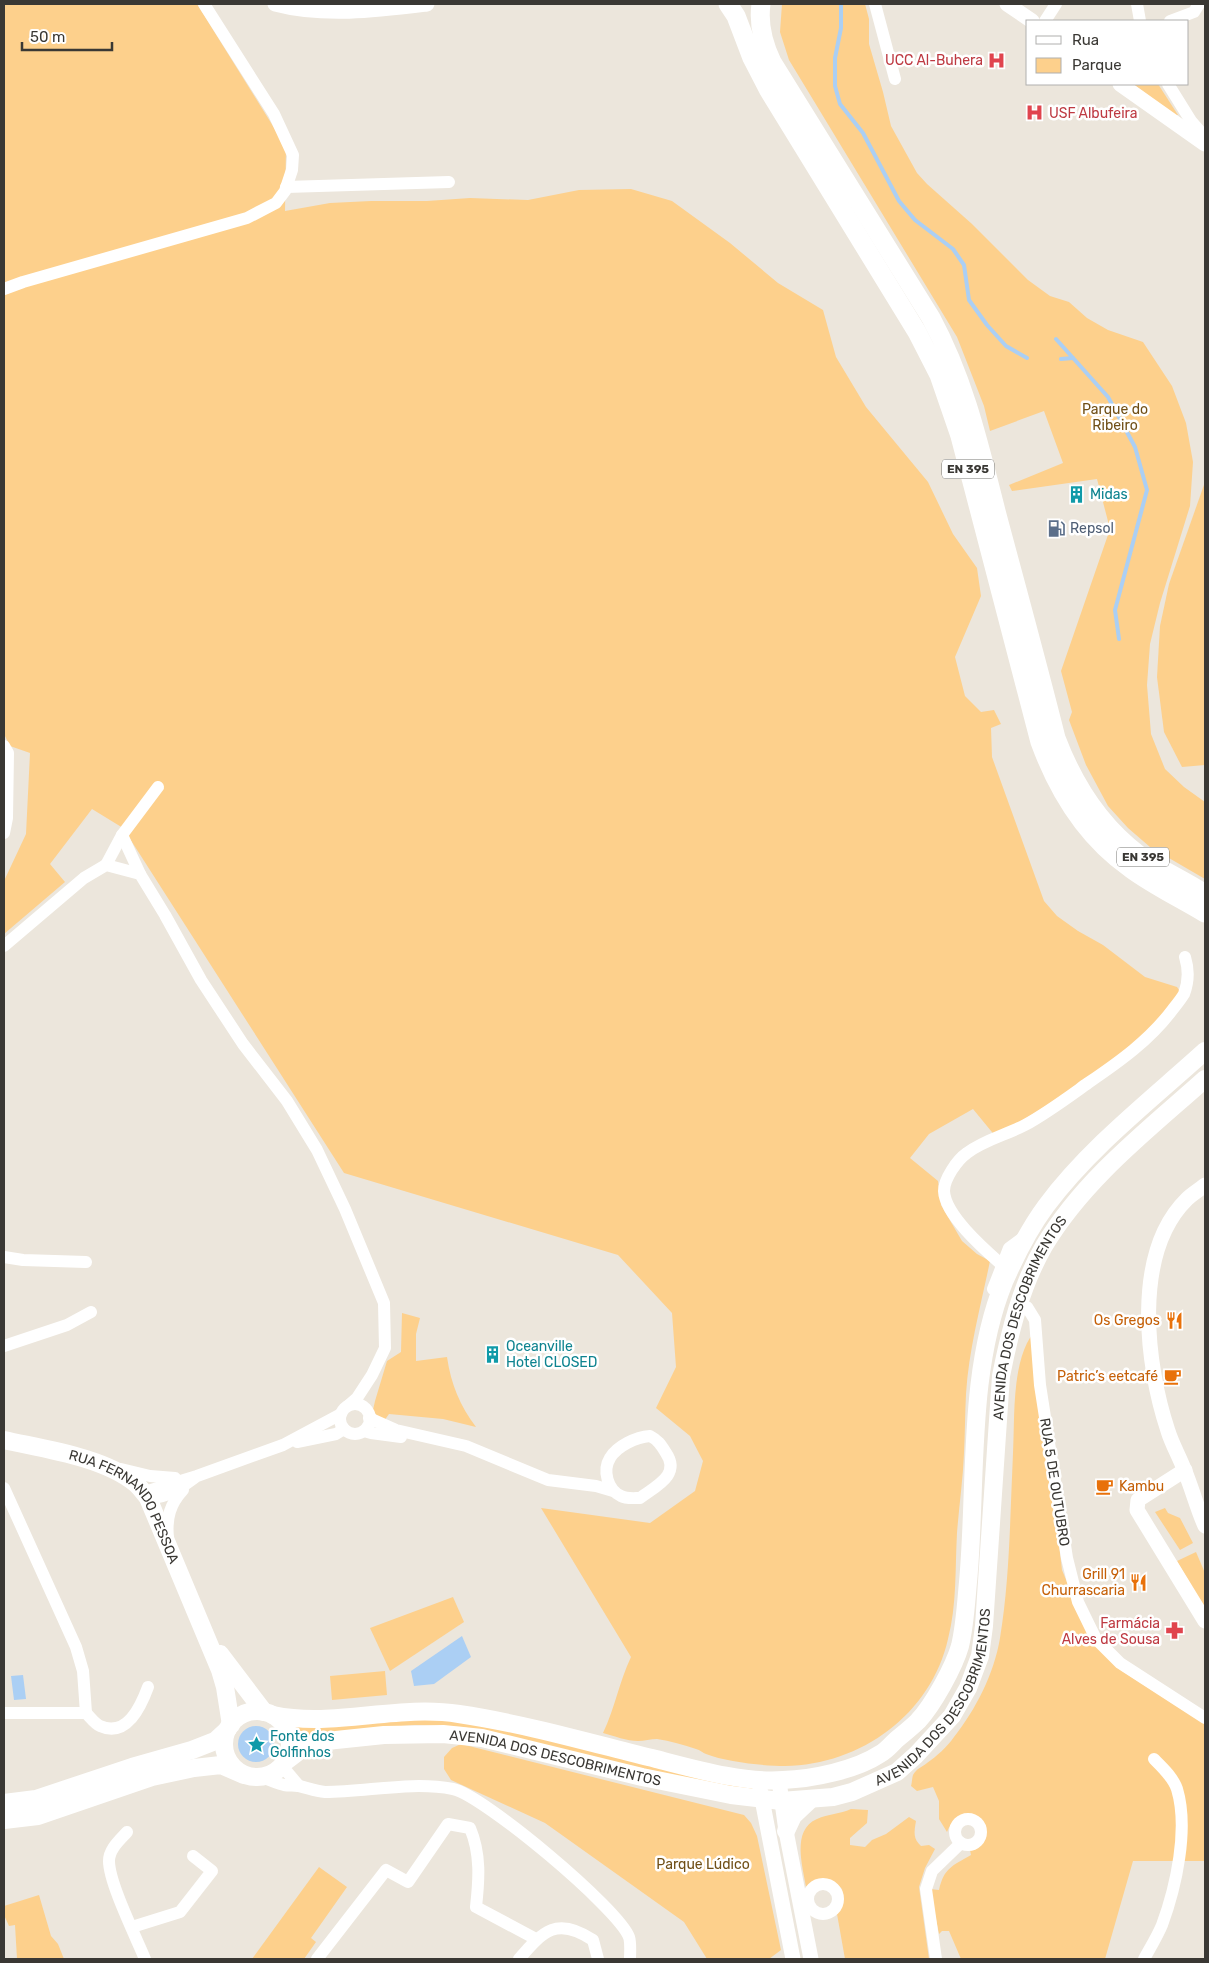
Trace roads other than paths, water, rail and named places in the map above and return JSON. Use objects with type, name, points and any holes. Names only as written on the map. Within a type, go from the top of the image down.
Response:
[{"type":"main road","name":"EN 395","points":[[728,4],[736,16],[752,58],[768,89],[917,332],[939,375],[950,402],[960,436],[1040,742],[1056,780],[1079,817],[1107,848],[1129,868],[1205,913]]},
{"type":"main road","name":"EN 395","points":[[761,4],[761,29],[764,45],[772,62],[930,318],[946,346],[955,368],[976,431],[1056,738],[1070,773],[1092,808],[1118,836],[1139,854],[1205,894]]},
{"type":"main road","name":"AVENIDA DOS DESCOBRIMENTOS","points":[[268,1713],[292,1719],[331,1718],[414,1711],[455,1713],[499,1720],[702,1771],[779,1781],[838,1772],[880,1754],[920,1719],[948,1675],[959,1649],[964,1621],[969,1567],[981,1378],[990,1327],[1004,1284],[1045,1207],[1099,1147],[1205,1050]]},
{"type":"main road","name":"AVENIDA DOS DESCOBRIMENTOS","points":[[284,1764],[307,1746],[336,1740],[384,1735],[443,1734],[482,1738],[642,1777],[731,1795],[781,1801],[810,1800],[852,1792],[896,1772],[916,1755],[952,1716],[968,1688],[980,1656],[984,1626],[1001,1376],[1008,1340],[1028,1278],[1044,1246],[1066,1214],[1104,1170],[1205,1079]]},
{"type":"main road","name":"RUA FERNANDO PESSOA","points":[[4,1440],[84,1458],[123,1475],[137,1484],[148,1498],[201,1624]]},
{"type":"main road","points":[[4,1820],[38,1816],[152,1777],[194,1768],[221,1765],[244,1775],[262,1777],[270,1775],[284,1764],[291,1744],[289,1735],[280,1720],[268,1713],[242,1684],[201,1624]]},
{"type":"main road","points":[[201,1624],[225,1687],[229,1727],[224,1739],[224,1750],[228,1760],[235,1769],[244,1775]]},
{"type":"main road","points":[[4,1803],[36,1799],[132,1767],[192,1750],[215,1740],[245,1714],[268,1713]]},
{"type":"main road","points":[[786,1831],[792,1816],[810,1800]]},
{"type":"street","points":[[4,289],[247,218],[276,202],[286,187],[292,170],[293,155],[274,114],[204,4]]},
{"type":"street","points":[[275,4],[291,8],[358,7],[384,9],[427,4]]},
{"type":"street","points":[[876,4],[895,79]]},
{"type":"street","points":[[1007,4],[1031,20]]},
{"type":"street","points":[[1046,20],[1056,4]]},
{"type":"street","points":[[1137,4],[1140,20]]},
{"type":"street","points":[[1172,20],[1197,8],[1205,18]]},
{"type":"street","points":[[1121,85],[1205,144]]},
{"type":"street","points":[[1169,85],[1191,121],[1205,138]]},
{"type":"street","points":[[286,187],[449,182]]},
{"type":"street","points":[[4,746],[8,754],[8,763],[7,818],[4,833]]},
{"type":"street","points":[[4,946],[84,878],[106,865],[122,836],[158,788]]},
{"type":"street","points":[[122,836],[140,874],[201,980],[243,1044],[287,1101],[317,1150],[345,1209],[384,1304],[384,1348],[372,1375],[357,1398],[345,1409],[340,1422],[344,1429],[352,1433],[364,1430],[371,1433],[407,1437],[447,1445],[466,1446]]},
{"type":"street","points":[[106,865],[140,874]]},
{"type":"street","points":[[1001,1264],[983,1248],[946,1204],[944,1190],[947,1178],[966,1153],[1024,1126],[1125,1057],[1152,1034],[1183,996],[1188,983],[1186,957]]},
{"type":"street","points":[[1205,1186],[1187,1199],[1169,1223],[1157,1252],[1149,1286],[1149,1338],[1155,1380],[1168,1431],[1185,1470],[1205,1526]]},
{"type":"street","points":[[996,1311],[992,1292],[1001,1264],[1009,1248],[1030,1233]]},
{"type":"street","points":[[4,1257],[23,1260],[86,1262]]},
{"type":"street","name":"RUA 5 DE OUTUBRO","points":[[1027,1307],[1035,1320],[1042,1394],[1067,1558],[1078,1602],[1096,1639],[1120,1663],[1205,1718]]},
{"type":"street","points":[[4,1346],[67,1325],[91,1312]]},
{"type":"street","points":[[364,1430],[369,1423],[366,1402],[372,1375]]},
{"type":"street","points":[[283,1445],[353,1404],[363,1406],[369,1416],[396,1430],[466,1446],[548,1480],[613,1491]]},
{"type":"street","points":[[148,1498],[151,1490],[198,1476],[283,1445],[336,1434],[344,1429]]},
{"type":"street","points":[[650,1436],[658,1440],[671,1459],[672,1469],[668,1476],[640,1498],[621,1497],[613,1491],[607,1481],[606,1468],[609,1459],[614,1453],[640,1437],[650,1436]]},
{"type":"street","points":[[84,1458],[150,1476],[173,1478],[198,1476]]},
{"type":"street","points":[[584,1485],[593,1480],[606,1468]]},
{"type":"street","points":[[1185,1470],[1138,1500],[1137,1510],[1205,1621]]},
{"type":"street","points":[[170,1552],[167,1526],[170,1508],[181,1492],[198,1476]]},
{"type":"street","points":[[4,1488],[76,1647],[83,1671],[86,1713]]},
{"type":"street","points":[[4,1713],[86,1713],[100,1726],[112,1728],[122,1726],[130,1721],[144,1699],[148,1687]]},
{"type":"street","points":[[1144,1959],[1162,1925],[1167,1908],[1177,1872],[1182,1829],[1176,1789],[1166,1771],[1154,1759]]},
{"type":"street","points":[[284,1764],[299,1786]]},
{"type":"street","points":[[262,1777],[311,1790],[334,1791],[436,1787],[456,1790],[473,1798],[502,1817],[546,1853],[614,1915],[629,1937],[630,1959]]},
{"type":"street","points":[[759,1779],[792,1959]]},
{"type":"street","points":[[779,1781],[786,1831],[811,1959]]},
{"type":"street","points":[[316,1959],[386,1870],[408,1882],[448,1824],[470,1828],[474,1838],[480,1874],[476,1907],[536,1939]]},
{"type":"street","points":[[127,1832],[111,1850],[109,1861],[114,1882],[146,1959]]},
{"type":"street","points":[[936,1959],[926,1889],[932,1871],[960,1843]]},
{"type":"street","points":[[132,1927],[180,1912],[212,1871],[193,1856]]},
{"type":"street","points":[[519,1959],[536,1939],[548,1930],[563,1929],[579,1931],[593,1940],[598,1959]]},
{"type":"water","points":[[462,1636],[471,1657],[434,1684],[414,1686],[411,1671]]},
{"type":"water","points":[[23,1675],[26,1699],[14,1700],[11,1676]]},
{"type":"water","name":"Fonte dos Golfinhos","points":[[256,1726],[263,1727],[269,1731],[273,1737],[273,1751],[269,1757],[263,1761],[256,1762],[249,1761],[243,1757],[239,1751],[238,1744],[239,1737],[243,1731],[249,1727]]},
{"type":"waterway","points":[[841,4],[841,28],[835,58],[835,86],[840,104],[863,133],[899,201],[915,220],[953,249],[964,265],[969,300],[987,325],[1006,346],[1027,358]]},
{"type":"waterway","points":[[1056,339],[1108,397],[1135,447],[1147,490],[1115,610],[1119,639]]},
{"type":"waterway","points":[[1061,359],[1073,358]]},
{"type":"place","name":"UCC Al-Buhera","points":[[997,60]]},
{"type":"place","name":"USF Albufeira","points":[[1035,113]]},
{"type":"place","name":"Midas","points":[[1076,494]]},
{"type":"place","name":"Repsol","points":[[1056,528]]},
{"type":"place","name":"Os Gregos","points":[[1174,1320]]},
{"type":"place","name":"Oceanville Hotel CLOSED","points":[[492,1354]]},
{"type":"place","name":"Patric’s eetcafé","points":[[1172,1376]]},
{"type":"place","name":"Kambu","points":[[1105,1486]]},
{"type":"place","name":"Grill 91 Churrascaria","points":[[1139,1582]]},
{"type":"place","name":"Farmácia Alves de Sousa","points":[[1174,1631]]},
{"type":"place","name":"Fonte dos Golfinhos","points":[[256,1744]]},
{"type":"park label","name":"Parque do Ribeiro","points":[[1115,418]]},
{"type":"park label","name":"Parque Lúdico","points":[[703,1864]]}]
